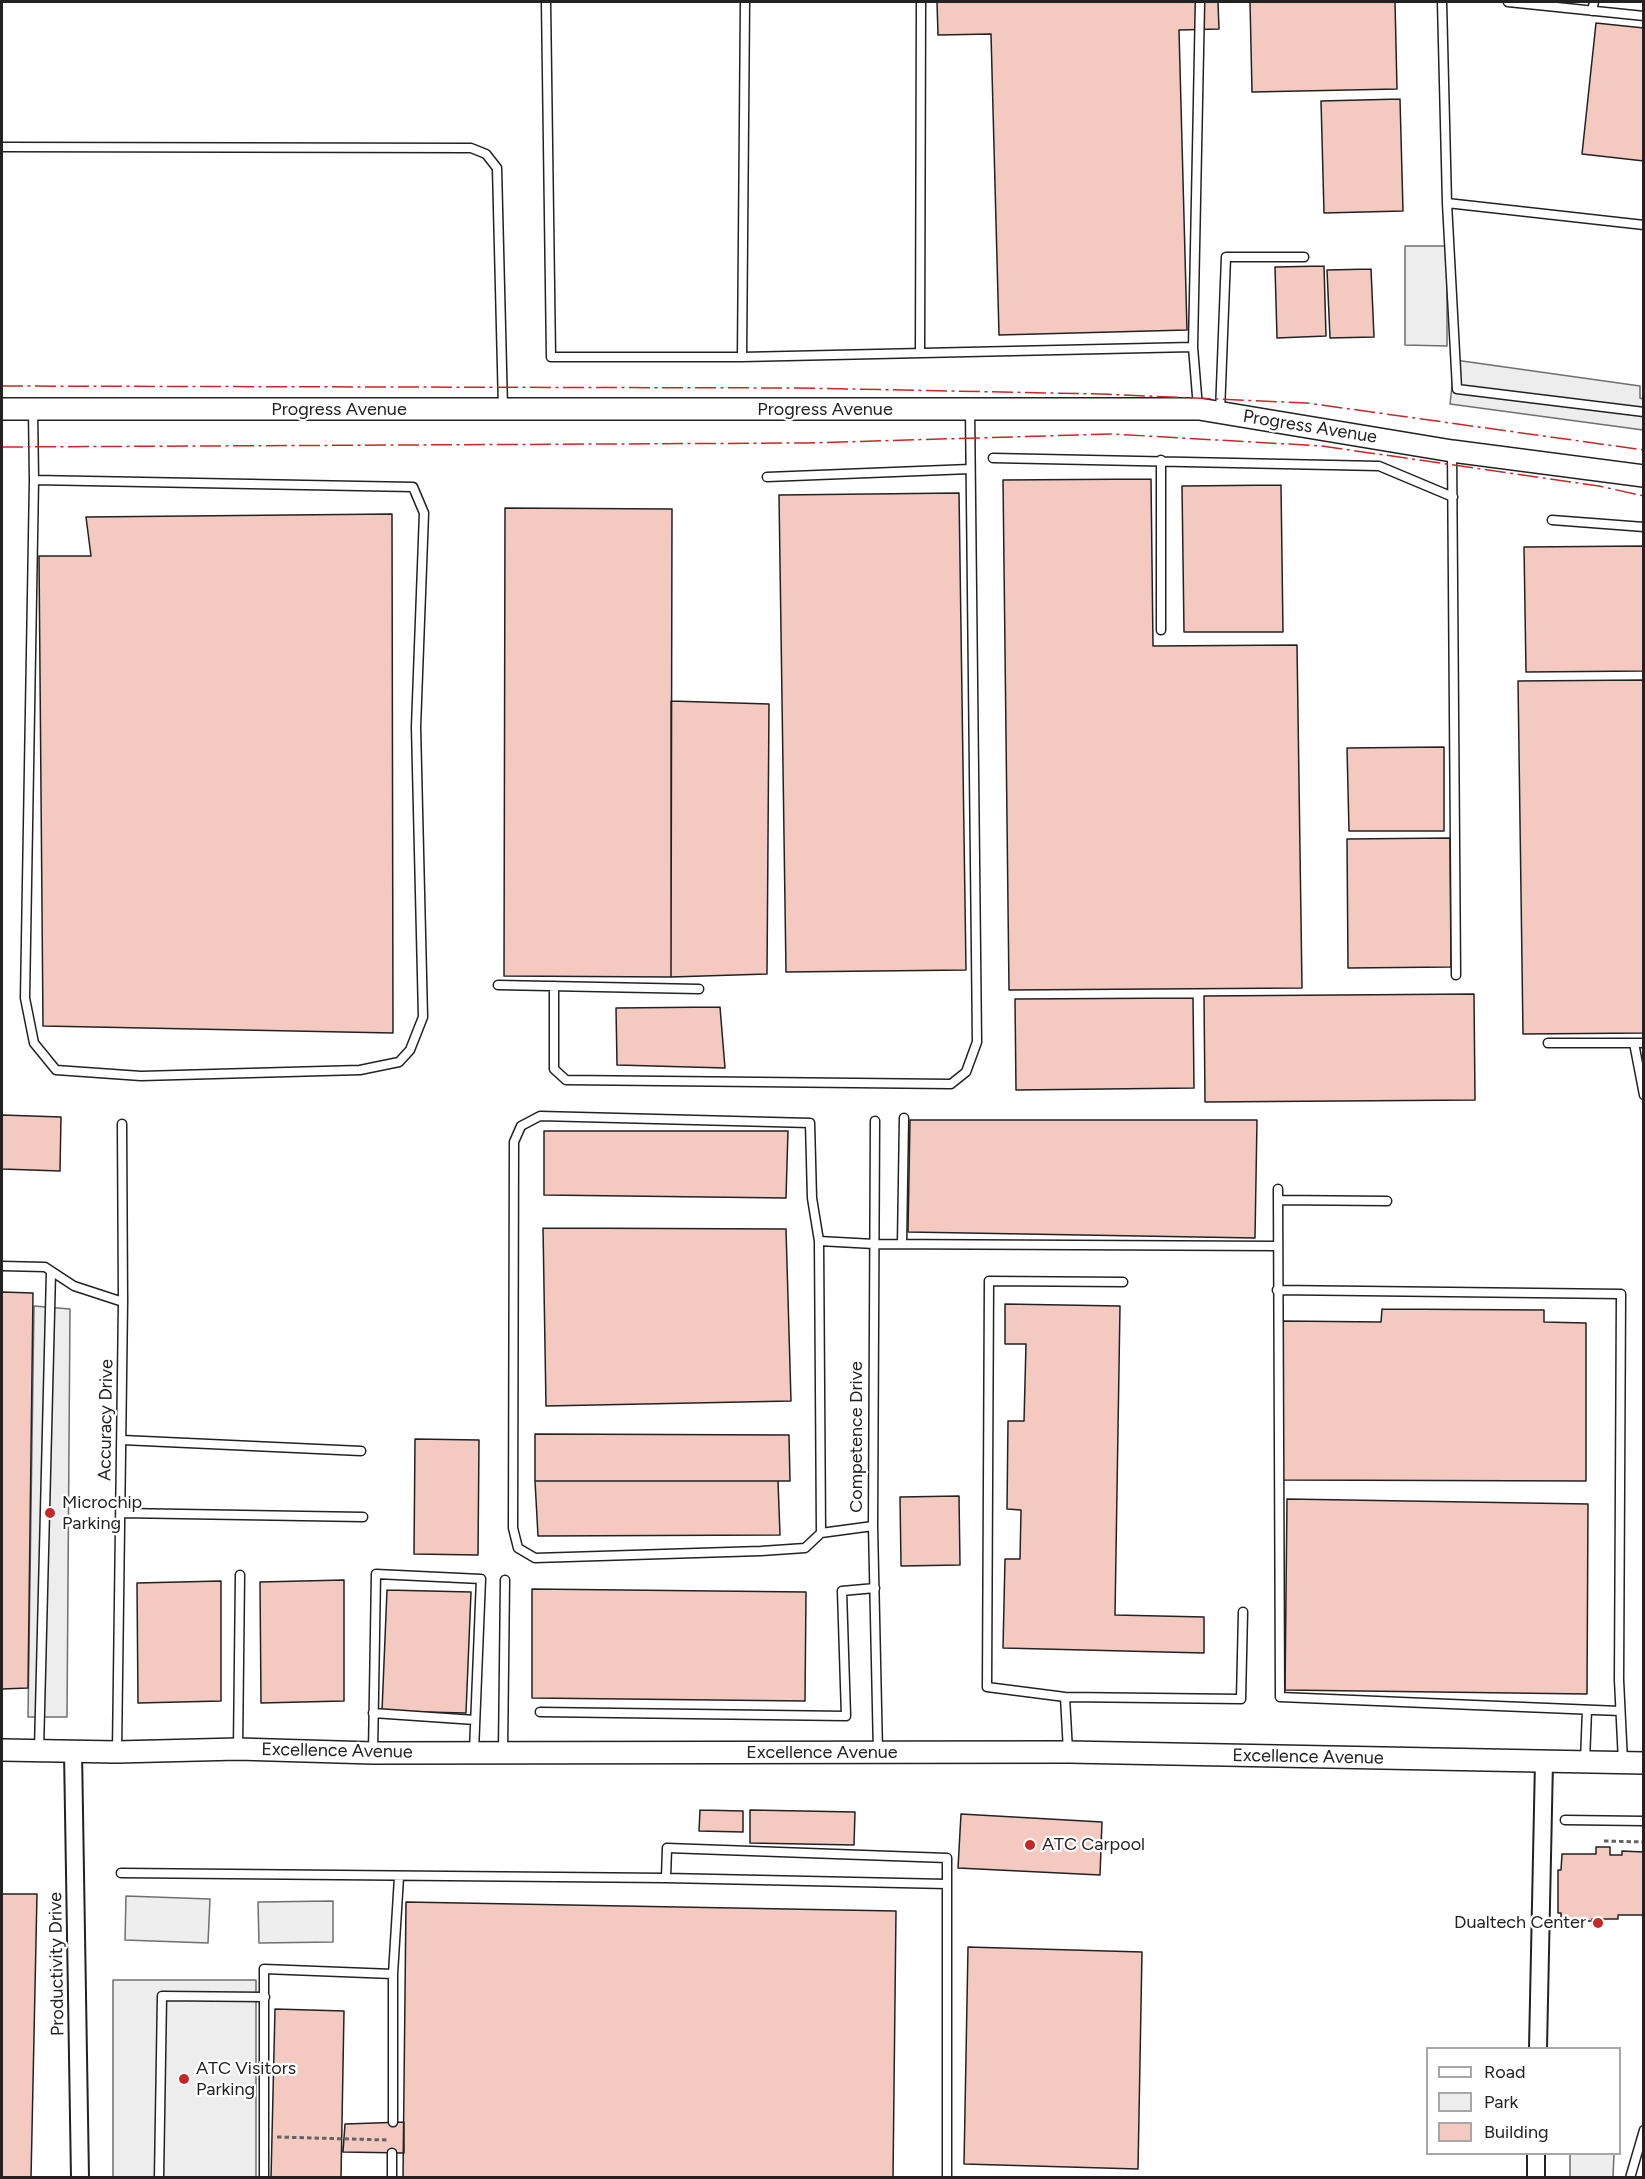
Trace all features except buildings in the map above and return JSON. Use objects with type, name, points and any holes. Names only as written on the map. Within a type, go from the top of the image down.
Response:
[{"type":"street","name":"Progress Avenue","points":[[2,409],[1198,409],[1452,451],[1644,476]]},
{"type":"street","name":"Excellence Avenue","points":[[2,1750],[117,1752],[237,1749],[374,1753],[474,1751],[1068,1752],[1585,1763],[1633,1762]]},
{"type":"street","name":"Productivity Drive","points":[[73,1751],[80,2178]]},
{"type":"street","points":[[1538,2047],[1544,1761]]},
{"type":"street","points":[[1536,2155],[1536,2178]]},
{"type":"lane","points":[[546,2],[551,357],[741,357],[1193,347]]},
{"type":"lane","points":[[741,357],[745,2]]},
{"type":"lane","points":[[920,353],[921,2]]},
{"type":"lane","points":[[1198,409],[1193,347],[1200,2]]},
{"type":"lane","points":[[1442,2],[1447,203],[1457,389],[1644,412]]},
{"type":"lane","points":[[1508,2],[1644,16]]},
{"type":"lane","points":[[1592,11],[1594,2]]},
{"type":"lane","points":[[2,147],[471,148],[486,154],[497,168],[503,409]]},
{"type":"lane","points":[[1447,203],[1644,225]]},
{"type":"lane","points":[[1220,413],[1226,257],[1304,257]]},
{"type":"lane","points":[[33,410],[34,480],[25,998],[34,1043],[56,1070],[141,1076],[360,1070],[399,1062],[410,1050],[423,1017],[416,727],[424,513],[413,488],[34,480]]},
{"type":"lane","points":[[554,986],[554,1069],[566,1080],[951,1084],[966,1072],[977,1042],[970,410]]},
{"type":"lane","points":[[1452,451],[1456,975]]},
{"type":"lane","points":[[993,458],[1379,466],[1453,497]]},
{"type":"lane","points":[[1161,460],[1161,630]]},
{"type":"lane","points":[[767,477],[970,469]]},
{"type":"lane","points":[[1552,520],[1644,527]]},
{"type":"lane","points":[[498,985],[699,989]]},
{"type":"lane","points":[[1548,1043],[1644,1043]]},
{"type":"lane","points":[[1634,1043],[1644,1095]]},
{"type":"lane","points":[[821,1533],[819,1241],[812,1198],[810,1123],[540,1116],[521,1126],[514,1142],[513,1528],[518,1548],[535,1558],[761,1551],[805,1548],[821,1533],[873,1526]]},
{"type":"lane","points":[[902,1244],[904,1118]]},
{"type":"lane","name":"Competence Drive","points":[[875,1121],[873,1526],[878,1753]]},
{"type":"lane","name":"Accuracy Drive","points":[[117,1752],[122,1440],[122,1124]]},
{"type":"lane","points":[[1278,1189],[1276,1246],[1280,1697],[1620,1711]]},
{"type":"lane","points":[[1278,1200],[1387,1201]]},
{"type":"lane","points":[[819,1241],[874,1244],[1276,1246]]},
{"type":"lane","points":[[2,1266],[45,1267],[74,1286],[123,1302]]},
{"type":"lane","points":[[39,1750],[51,1272]]},
{"type":"lane","points":[[1123,1282],[989,1281],[987,1687],[1065,1697],[1241,1699],[1243,1612]]},
{"type":"lane","points":[[1277,1290],[1621,1294],[1620,1711],[1633,1762]]},
{"type":"lane","points":[[122,1440],[361,1450]]},
{"type":"lane","points":[[121,1513],[363,1517]]},
{"type":"lane","points":[[374,1753],[372,1713],[376,1574],[481,1579],[474,1751]]},
{"type":"lane","points":[[237,1749],[240,1575]]},
{"type":"lane","points":[[503,1752],[505,1580]]},
{"type":"lane","points":[[540,1712],[846,1716],[842,1591],[874,1588]]},
{"type":"lane","points":[[1065,1697],[1068,1752]]},
{"type":"lane","points":[[1585,1763],[1587,1710]]},
{"type":"lane","points":[[372,1713],[475,1720]]},
{"type":"lane","points":[[1565,1820],[1644,1821]]},
{"type":"lane","points":[[666,1878],[667,1848],[947,1858],[947,2178]]},
{"type":"lane","points":[[121,1873],[666,1878],[946,1884]]},
{"type":"lane","points":[[393,2122],[393,1974],[399,1877]]},
{"type":"lane","points":[[264,2178],[264,1969],[393,1974]]},
{"type":"lane","points":[[159,2178],[162,1996],[265,1998]]},
{"type":"lane","points":[[1630,2178],[1644,2130]]},
{"type":"lane","points":[[392,2153],[392,2178]]},
{"type":"path","points":[[1604,1841],[1644,1842]]},
{"type":"path","points":[[264,2145],[272,2137],[392,2140]]},
{"type":"green space","points":[[126,1896],[210,1899],[208,1943],[125,1940]]},
{"type":"green space","points":[[333,1901],[333,1942],[259,1943],[258,1902]]},
{"type":"green space","points":[[1570,2155],[1614,2155],[1613,2177],[1570,2177]]},
{"type":"shaded area","points":[[1405,246],[1447,246],[1447,346],[1405,345]]},
{"type":"shaded area","points":[[1455,360],[1640,386],[1640,398],[1643,399],[1643,430],[1450,404]]},
{"type":"shaded area","name":"Microchip Parking","points":[[34,1306],[70,1309],[67,1717],[28,1717]]},
{"type":"shaded area","name":"ATC Visitors Parking","points":[[113,1980],[256,1980],[256,2177],[113,2178]]},
{"type":"power","points":[[2,386],[799,388],[1102,394],[1307,403],[1644,450]]},
{"type":"power","points":[[2,447],[807,443],[1112,434],[1322,446],[1599,486],[1644,496]]},
{"type":"place","name":"Microchip Parking","points":[[50,1513]]},
{"type":"place","name":"ATC Carpool","points":[[1030,1845]]},
{"type":"place","name":"Dualtech Center","points":[[1598,1923]]},
{"type":"place","name":"ATC Visitors Parking","points":[[184,2079]]}]
